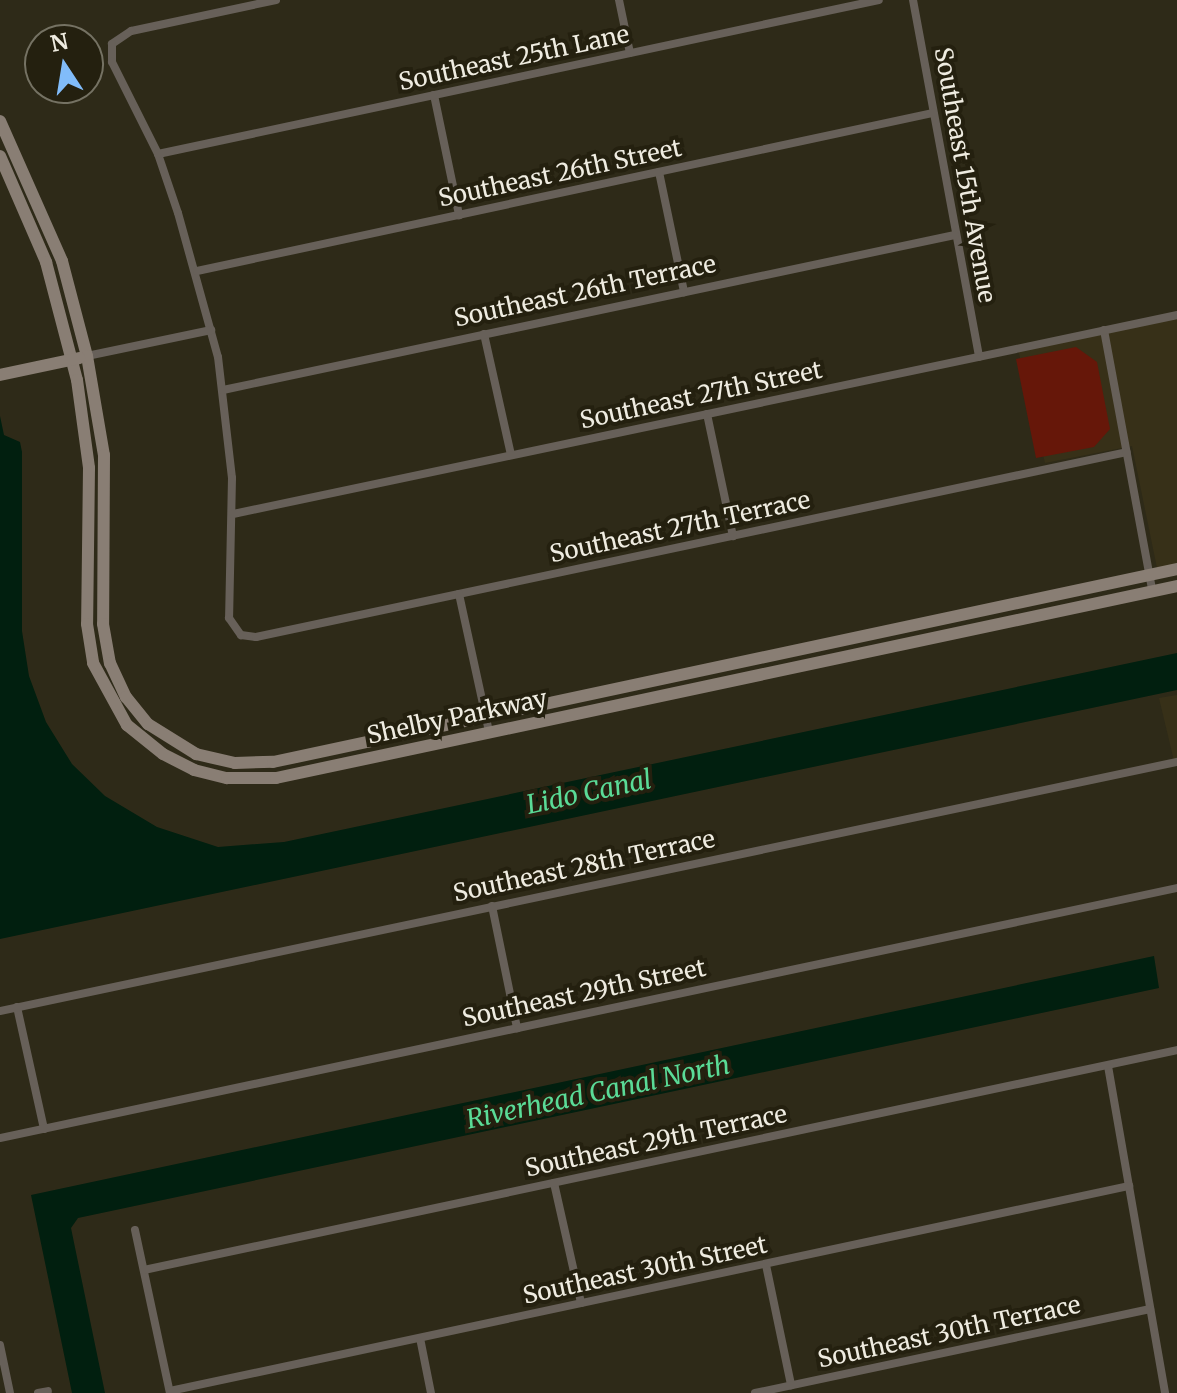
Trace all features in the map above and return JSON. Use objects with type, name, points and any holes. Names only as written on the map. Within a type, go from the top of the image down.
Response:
[{"type":"street","points":[[233,514],[223,390],[197,271],[158,154],[112,62],[112,44],[131,31],[276,0]]},
{"type":"street","points":[[619,0],[630,53]]},
{"type":"street","name":"Southeast 25th Lane","points":[[158,154],[879,0]]},
{"type":"street","name":"Southeast 15th Avenue","points":[[913,0],[979,357]]},
{"type":"street","points":[[434,95],[459,215]]},
{"type":"street","name":"Southeast 26th Street","points":[[197,271],[933,113]]},
{"type":"street","name":"Shelby Parkway","points":[[2,129],[62,261],[87,356],[104,455],[103,624],[115,676],[140,716],[175,744],[222,761],[273,762],[1177,569]]},
{"type":"street","name":"Shelby Parkway","points":[[0,156],[46,262],[73,359],[89,468],[89,639],[102,685],[127,725],[173,760],[227,778],[276,778],[1177,586]]},
{"type":"street","points":[[659,172],[684,292]]},
{"type":"street","name":"Southeast 26th Terrace","points":[[223,390],[955,235]]},
{"type":"street","name":"Southeast 27th Street","points":[[233,514],[1177,315]]},
{"type":"street","points":[[0,375],[211,330]]},
{"type":"street","points":[[1104,330],[1152,590]]},
{"type":"street","points":[[484,334],[511,455]]},
{"type":"street","points":[[707,414],[733,536]]},
{"type":"street","name":"Southeast 27th Terrace","points":[[233,514],[229,618],[241,635],[256,637],[1127,452]]},
{"type":"street","points":[[459,594],[489,732]]},
{"type":"street","points":[[273,762],[276,778]]},
{"type":"street","name":"Southeast 28th Terrace","points":[[0,1011],[1177,762]]},
{"type":"street","name":"Southeast 29th Street","points":[[0,1138],[1177,888]]},
{"type":"street","points":[[492,906],[517,1028]]},
{"type":"street","points":[[17,1007],[44,1129]]},
{"type":"street","name":"Southeast 29th Terrace","points":[[144,1270],[1177,1050]]},
{"type":"street","points":[[1108,1066],[1165,1393]]},
{"type":"street","points":[[554,1183],[581,1303]]},
{"type":"street","name":"Southeast 30th Street","points":[[170,1392],[1129,1186]]},
{"type":"street","points":[[135,1230],[170,1392]]},
{"type":"street","points":[[766,1265],[791,1385]]},
{"type":"street","name":"Southeast 30th Terrace","points":[[755,1393],[1150,1309]]},
{"type":"street","points":[[420,1338],[431,1393]]},
{"type":"street","points":[[0,1345],[10,1393]]},
{"type":"shaded area","points":[[1177,312],[1177,564],[1157,568],[1132,446],[1045,463],[1017,345]]},
{"type":"shaded area","points":[[1076,347],[1097,362],[1110,429],[1094,447],[1036,458],[1016,359]]},
{"type":"shaded area","points":[[1177,695],[1177,765],[1175,765],[1159,698]]},
{"type":"water","name":"Lido Canal","points":[[0,416],[4,435],[20,442],[22,452],[22,631],[29,676],[46,722],[72,764],[105,796],[157,827],[218,847],[284,842],[1177,653],[1177,690],[0,939]]},
{"type":"water","name":"Riverhead Canal North","points":[[1154,956],[1159,988],[78,1218],[71,1228],[105,1393],[72,1393],[31,1195]]}]
